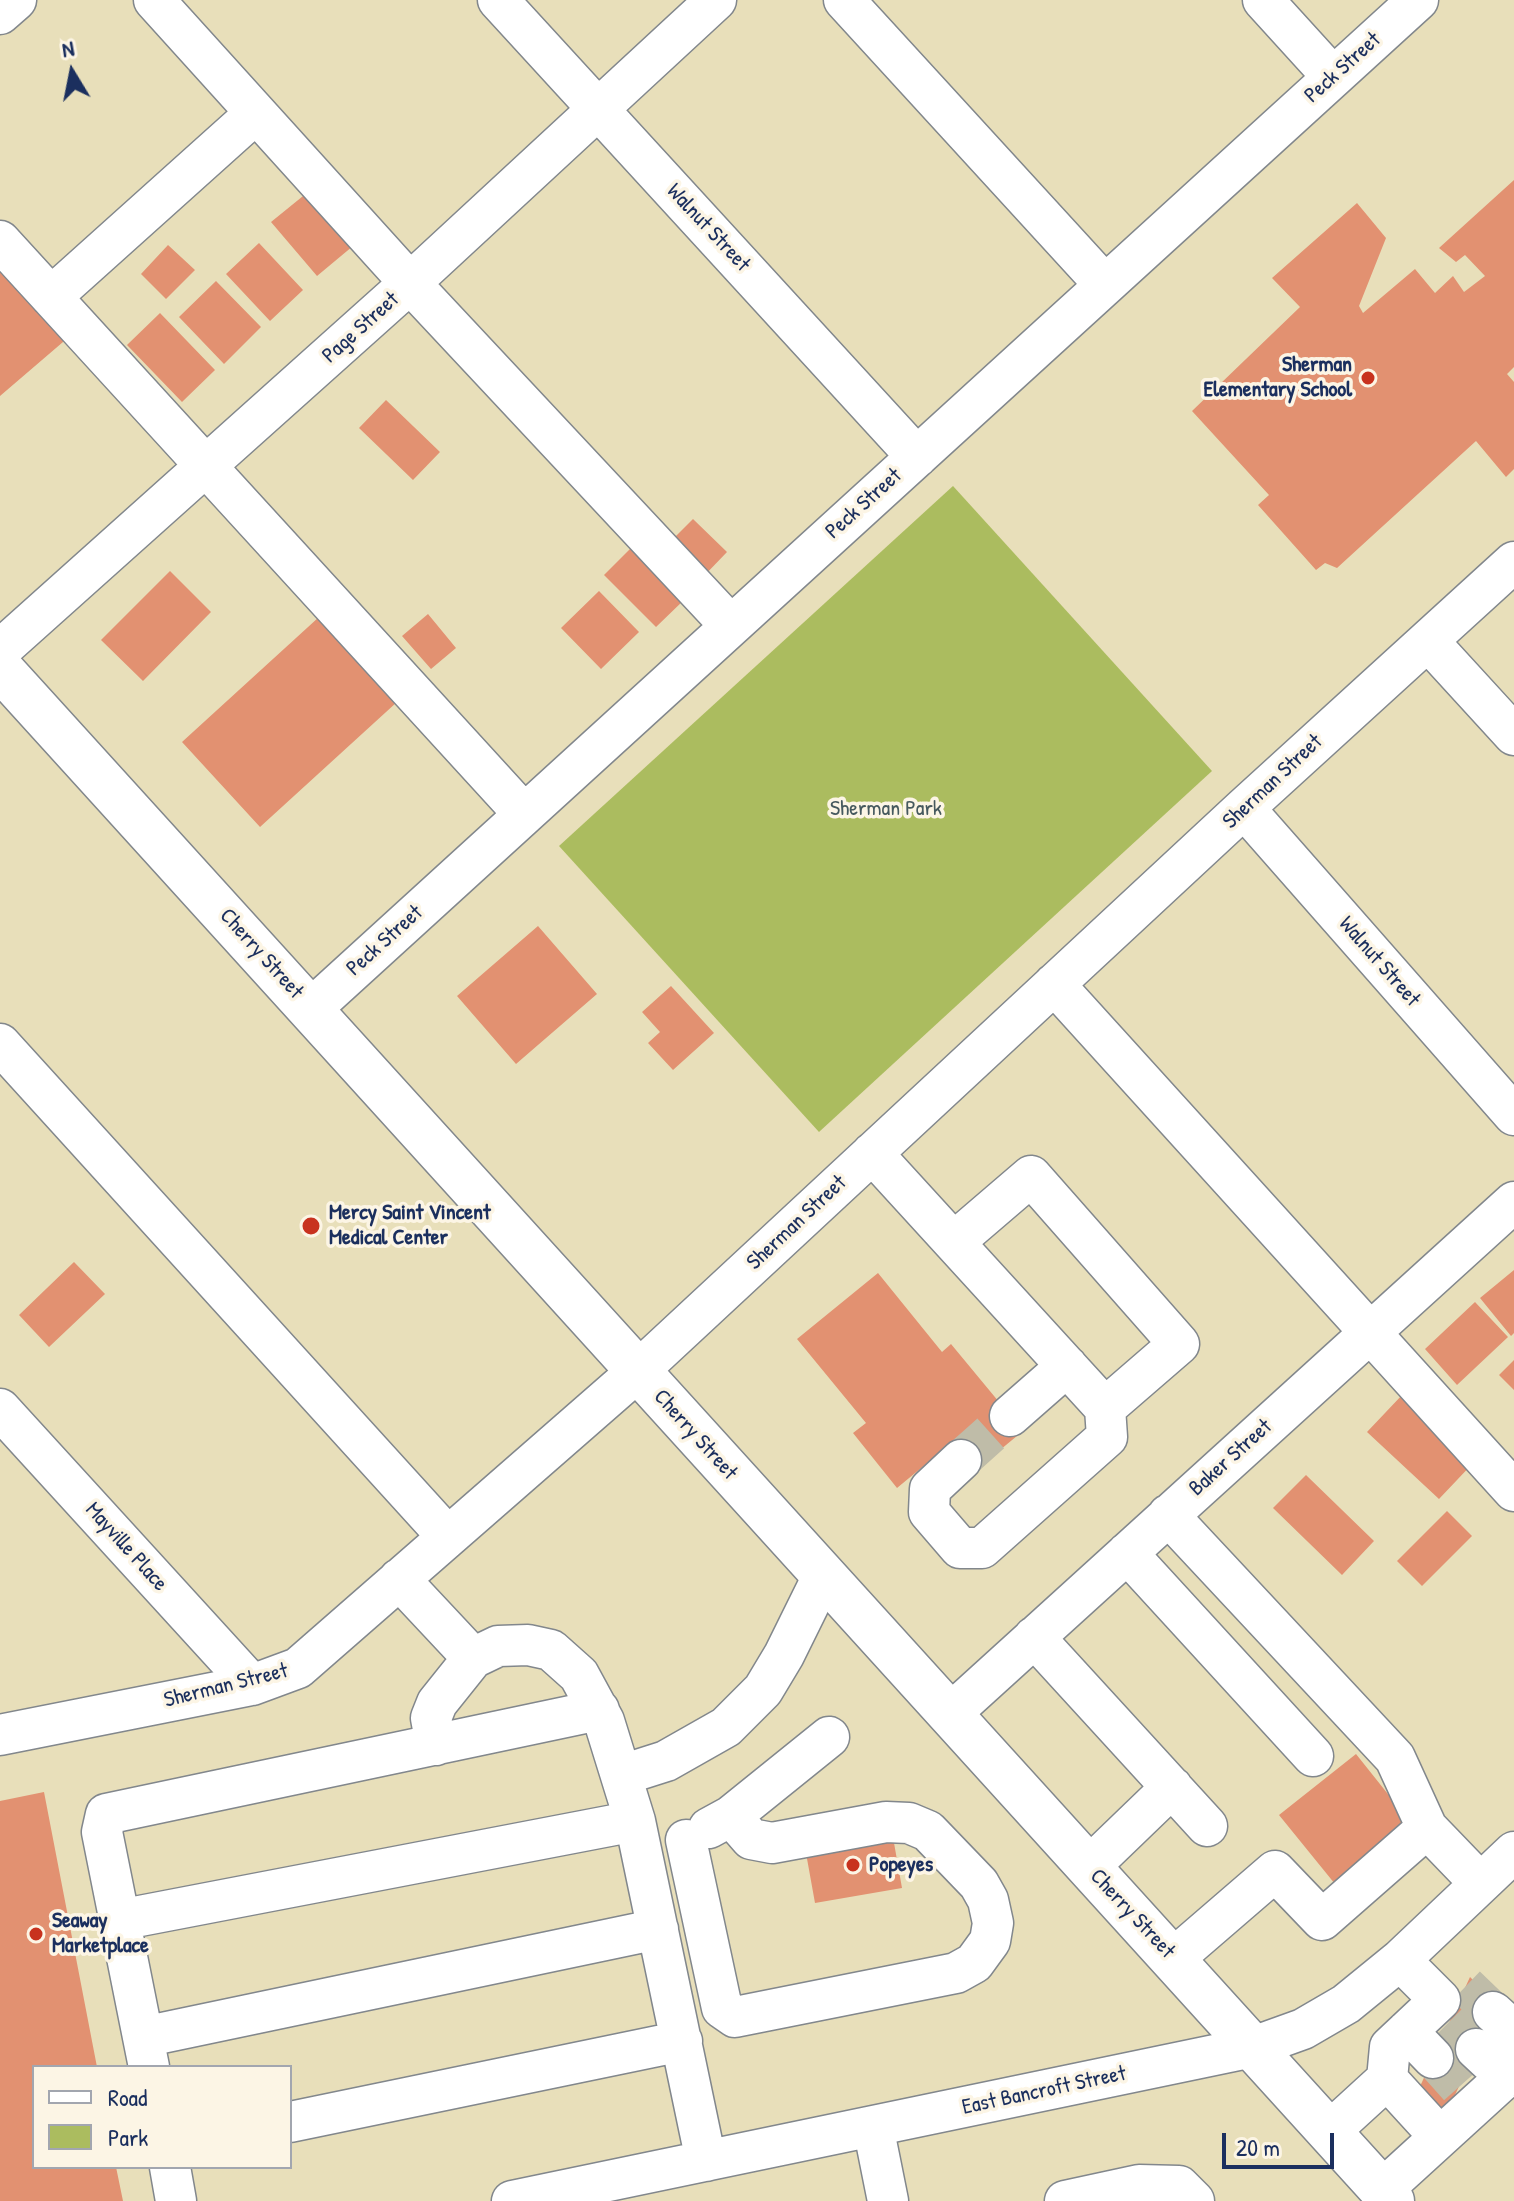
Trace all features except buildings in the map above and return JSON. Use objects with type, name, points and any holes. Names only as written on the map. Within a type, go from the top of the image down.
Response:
[{"type":"main road","name":"Cherry Street","points":[[0,668],[1253,2047],[1380,2192]]},
{"type":"street","points":[[0,14],[16,0]]},
{"type":"street","points":[[154,0],[410,283],[731,626]]},
{"type":"street","name":"Walnut Street","points":[[498,0],[917,457]]},
{"type":"street","name":"Page Street","points":[[0,650],[410,283],[716,0]]},
{"type":"street","points":[[844,0],[1105,285]]},
{"type":"street","points":[[1263,0],[1333,77]]},
{"type":"street","name":"Peck Street","points":[[311,1009],[1418,0]]},
{"type":"street","points":[[51,297],[256,113]]},
{"type":"street","points":[[0,241],[524,814]]},
{"type":"street","name":"Sherman Street","points":[[0,1735],[252,1685],[298,1668],[638,1371],[1244,808],[1514,562]]},
{"type":"street","points":[[1428,641],[1514,735]]},
{"type":"street","name":"Walnut Street","points":[[1244,808],[1514,1115]]},
{"type":"street","points":[[1054,984],[1514,1491]]},
{"type":"street","points":[[0,1044],[448,1537]]},
{"type":"street","points":[[872,1153],[1105,1408],[1107,1437],[982,1548],[960,1548],[929,1512],[930,1489],[961,1460]]},
{"type":"street","points":[[954,1242],[1031,1176],[1179,1344],[1105,1408]]},
{"type":"street","name":"Baker Street","points":[[949,1715],[1514,1202]]},
{"type":"street","points":[[1010,1416],[1067,1366]]},
{"type":"street","name":"Mayville Place","points":[[6,1426],[252,1685]]},
{"type":"street","points":[[1168,1515],[1395,1758],[1427,1828],[1504,1864]]},
{"type":"street","points":[[1127,1553],[1313,1756]]},
{"type":"street","points":[[622,1775],[666,1761],[726,1727],[763,1690],[823,1576]]},
{"type":"street","points":[[399,1579],[473,1658]]},
{"type":"street","points":[[1034,1637],[1207,1826]]},
{"type":"street","points":[[436,1745],[431,1718],[437,1703],[473,1658],[498,1646],[528,1645],[551,1650],[579,1675],[604,1721],[638,1836],[706,2161]]},
{"type":"street","points":[[599,1710],[106,1814],[102,1832],[146,2052],[658,1929]]},
{"type":"street","points":[[119,1920],[638,1836],[686,1840],[731,1816],[829,1737]]},
{"type":"street","points":[[1089,1867],[1172,1787]]},
{"type":"street","points":[[686,1840],[722,2008],[735,2017],[956,1973],[974,1963],[990,1941],[993,1923],[984,1892],[928,1831],[909,1823],[886,1822],[772,1843],[751,1839],[731,1816]]},
{"type":"street","points":[[1173,1959],[1275,1871],[1322,1920],[1427,1828]]},
{"type":"street","name":"East Bancroft Street","points":[[512,2201],[1253,2047],[1303,2029],[1346,2004],[1400,1960],[1504,1864]]},
{"type":"street","points":[[1400,1960],[1450,2021]]},
{"type":"street","points":[[1329,2132],[1387,2079],[1390,2047],[1450,2021],[1512,2029],[1506,2077],[1467,2096],[1440,2137],[1380,2192]]},
{"type":"street","points":[[292,2122],[682,2041]]},
{"type":"street","points":[[1387,2079],[1440,2137]]},
{"type":"street","points":[[873,2126],[888,2201]]},
{"type":"street","points":[[170,2169],[176,2201]]},
{"type":"street","points":[[1065,2201],[1139,2185],[1179,2186],[1194,2201]]},
{"type":"green space","name":"Sherman Park","points":[[953,486],[1212,771],[819,1132],[559,846]]},
{"type":"tunnel","points":[[961,1460],[1010,1416]]},
{"type":"tunnel","points":[[1466,1986],[1493,2012]]},
{"type":"tunnel","points":[[1449,2022],[1476,2049]]},
{"type":"tunnel","points":[[1433,2058],[1459,2087]]},
{"type":"place","name":"Sherman Elementary School","points":[[1368,378]]},
{"type":"place","name":"Mercy Saint Vincent Medical Center","points":[[311,1226]]},
{"type":"place","name":"Popeyes","points":[[853,1865]]},
{"type":"place","name":"Seaway Marketplace","points":[[36,1934]]}]
